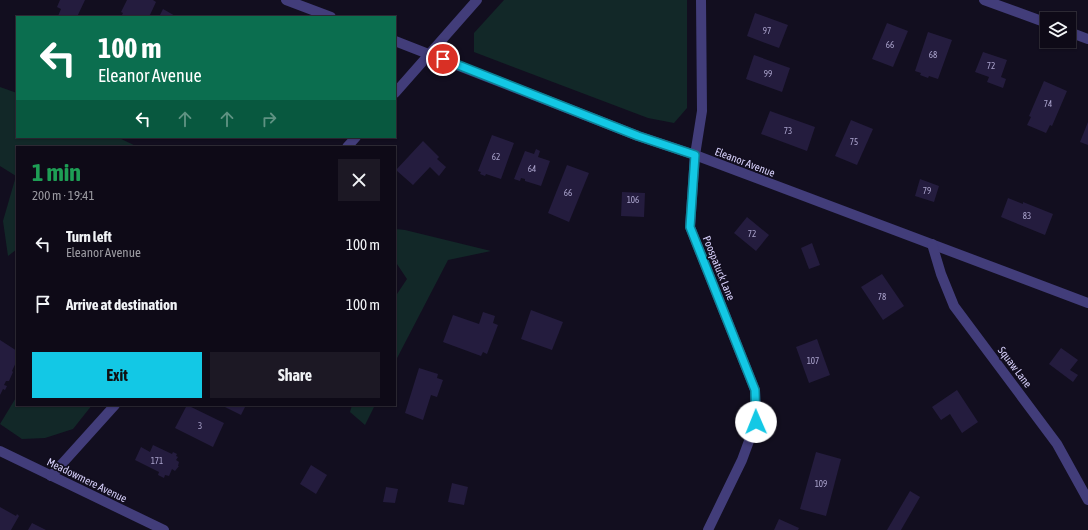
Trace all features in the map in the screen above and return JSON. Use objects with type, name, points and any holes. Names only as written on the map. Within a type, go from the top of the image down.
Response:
[{"type":"street","points":[[286,0],[328,16]]},
{"type":"street","points":[[396,92],[477,0]]},
{"type":"street","name":"Poospatuck Lane","points":[[701,0],[702,111],[695,155],[690,227],[755,390],[756,422],[742,460],[708,530]]},
{"type":"street","points":[[984,0],[1040,21]]},
{"type":"street","points":[[1076,35],[1088,39]]},
{"type":"street","name":"Eleanor Avenue","points":[[396,41],[638,136],[695,155],[1088,303]]},
{"type":"street","points":[[348,146],[355,138]]},
{"type":"street","name":"Squaw Lane","points":[[932,244],[941,274],[954,306],[1057,444],[1088,500]]},
{"type":"street","points":[[51,476],[114,406]]},
{"type":"street","name":"Meadowmere Avenue","points":[[0,451],[164,530]]},
{"type":"green space","points":[[504,0],[687,0],[687,108],[674,123],[648,118],[474,52],[474,33]]},
{"type":"green space","points":[[0,87],[16,93],[16,138],[119,138],[136,146],[16,146],[16,176],[0,166]]},
{"type":"green space","points":[[16,176],[16,250],[8,256],[3,221]]},
{"type":"green space","points":[[396,229],[491,251],[448,260],[396,360],[396,296],[407,279],[396,262]]},
{"type":"green space","points":[[16,398],[16,406],[91,406],[73,429],[45,438],[22,439],[0,424]]},
{"type":"green space","points":[[352,406],[374,406],[365,425],[350,412]]},
{"type":"building","points":[[60,0],[85,0],[77,16],[58,16],[61,9],[57,7]]},
{"type":"building","points":[[127,0],[153,0],[156,2],[149,16],[122,16],[123,13],[121,12]]},
{"type":"building","points":[[163,9],[175,16],[160,16]]},
{"type":"building","points":[[755,13],[788,25],[779,48],[747,36]]},
{"type":"building","points":[[887,23],[908,31],[893,67],[872,59]]},
{"type":"building","points":[[928,32],[952,40],[938,79],[929,76],[928,78],[915,71]]},
{"type":"building","points":[[983,52],[1007,60],[1001,77],[1006,79],[1003,88],[987,82],[989,77],[975,72]]},
{"type":"building","points":[[754,55],[790,68],[782,92],[746,79]]},
{"type":"building","points":[[1044,81],[1067,91],[1052,126],[1050,125],[1046,133],[1027,125],[1031,117],[1029,116]]},
{"type":"building","points":[[770,111],[815,127],[807,151],[761,134]]},
{"type":"building","points":[[851,120],[873,129],[857,165],[835,156]]},
{"type":"building","points":[[1088,122],[1088,145],[1080,142]]},
{"type":"building","points":[[492,135],[514,143],[501,179],[486,174],[485,176],[480,174],[481,172],[478,171]]},
{"type":"building","points":[[423,141],[439,157],[437,159],[446,167],[439,176],[430,167],[413,185],[396,170]]},
{"type":"building","points":[[536,149],[540,151],[538,157],[550,161],[541,186],[525,181],[525,179],[521,178],[520,181],[514,179],[525,151],[534,154]]},
{"type":"building","points":[[567,165],[589,173],[569,222],[548,213]]},
{"type":"building","points":[[920,179],[939,186],[934,202],[915,196]]},
{"type":"building","points":[[622,192],[645,193],[644,217],[621,216]]},
{"type":"building","points":[[1008,198],[1023,204],[1023,202],[1053,214],[1045,235],[1001,217]]},
{"type":"building","points":[[747,217],[769,235],[756,251],[734,233]]},
{"type":"building","points":[[812,243],[820,265],[809,269],[801,248]]},
{"type":"building","points":[[882,274],[904,306],[883,320],[861,287]]},
{"type":"building","points":[[531,310],[563,322],[552,350],[521,339]]},
{"type":"building","points":[[483,312],[495,316],[493,323],[498,325],[487,354],[483,352],[481,356],[443,342],[453,315],[479,324]]},
{"type":"building","points":[[817,339],[830,375],[809,383],[796,347]]},
{"type":"building","points":[[0,340],[16,350],[16,362],[9,381],[6,381],[4,385],[7,386],[5,390],[3,389],[0,395]]},
{"type":"building","points":[[1061,348],[1078,360],[1070,370],[1078,375],[1073,382],[1049,364]]},
{"type":"building","points":[[419,368],[438,374],[437,378],[443,380],[437,397],[431,395],[423,420],[405,413]]},
{"type":"building","points":[[957,390],[978,422],[962,433],[950,414],[941,420],[932,407]]},
{"type":"building","points":[[186,406],[224,423],[213,447],[175,428]]},
{"type":"building","points":[[223,406],[246,406],[241,415]]},
{"type":"building","points":[[153,445],[172,454],[173,452],[177,454],[176,456],[178,457],[176,460],[179,462],[179,466],[175,471],[172,469],[169,476],[165,475],[164,478],[158,475],[159,472],[135,460],[141,447],[150,452]]},
{"type":"building","points":[[816,452],[841,459],[826,516],[800,509]]},
{"type":"building","points":[[311,465],[327,475],[316,494],[300,484]]},
{"type":"building","points":[[452,483],[468,487],[464,505],[448,502]]},
{"type":"building","points":[[386,487],[398,489],[395,503],[383,502]]},
{"type":"building","points":[[910,491],[920,497],[901,530],[887,530]]},
{"type":"building","points":[[0,507],[16,516],[17,514],[19,516],[11,530],[0,530]]},
{"type":"building","points":[[779,519],[799,528],[798,530],[774,530]]},
{"type":"building","points":[[32,523],[46,530],[28,530]]},
{"type":"route","points":[[443,59],[638,136],[695,155],[690,227],[755,390],[756,422]]}]
